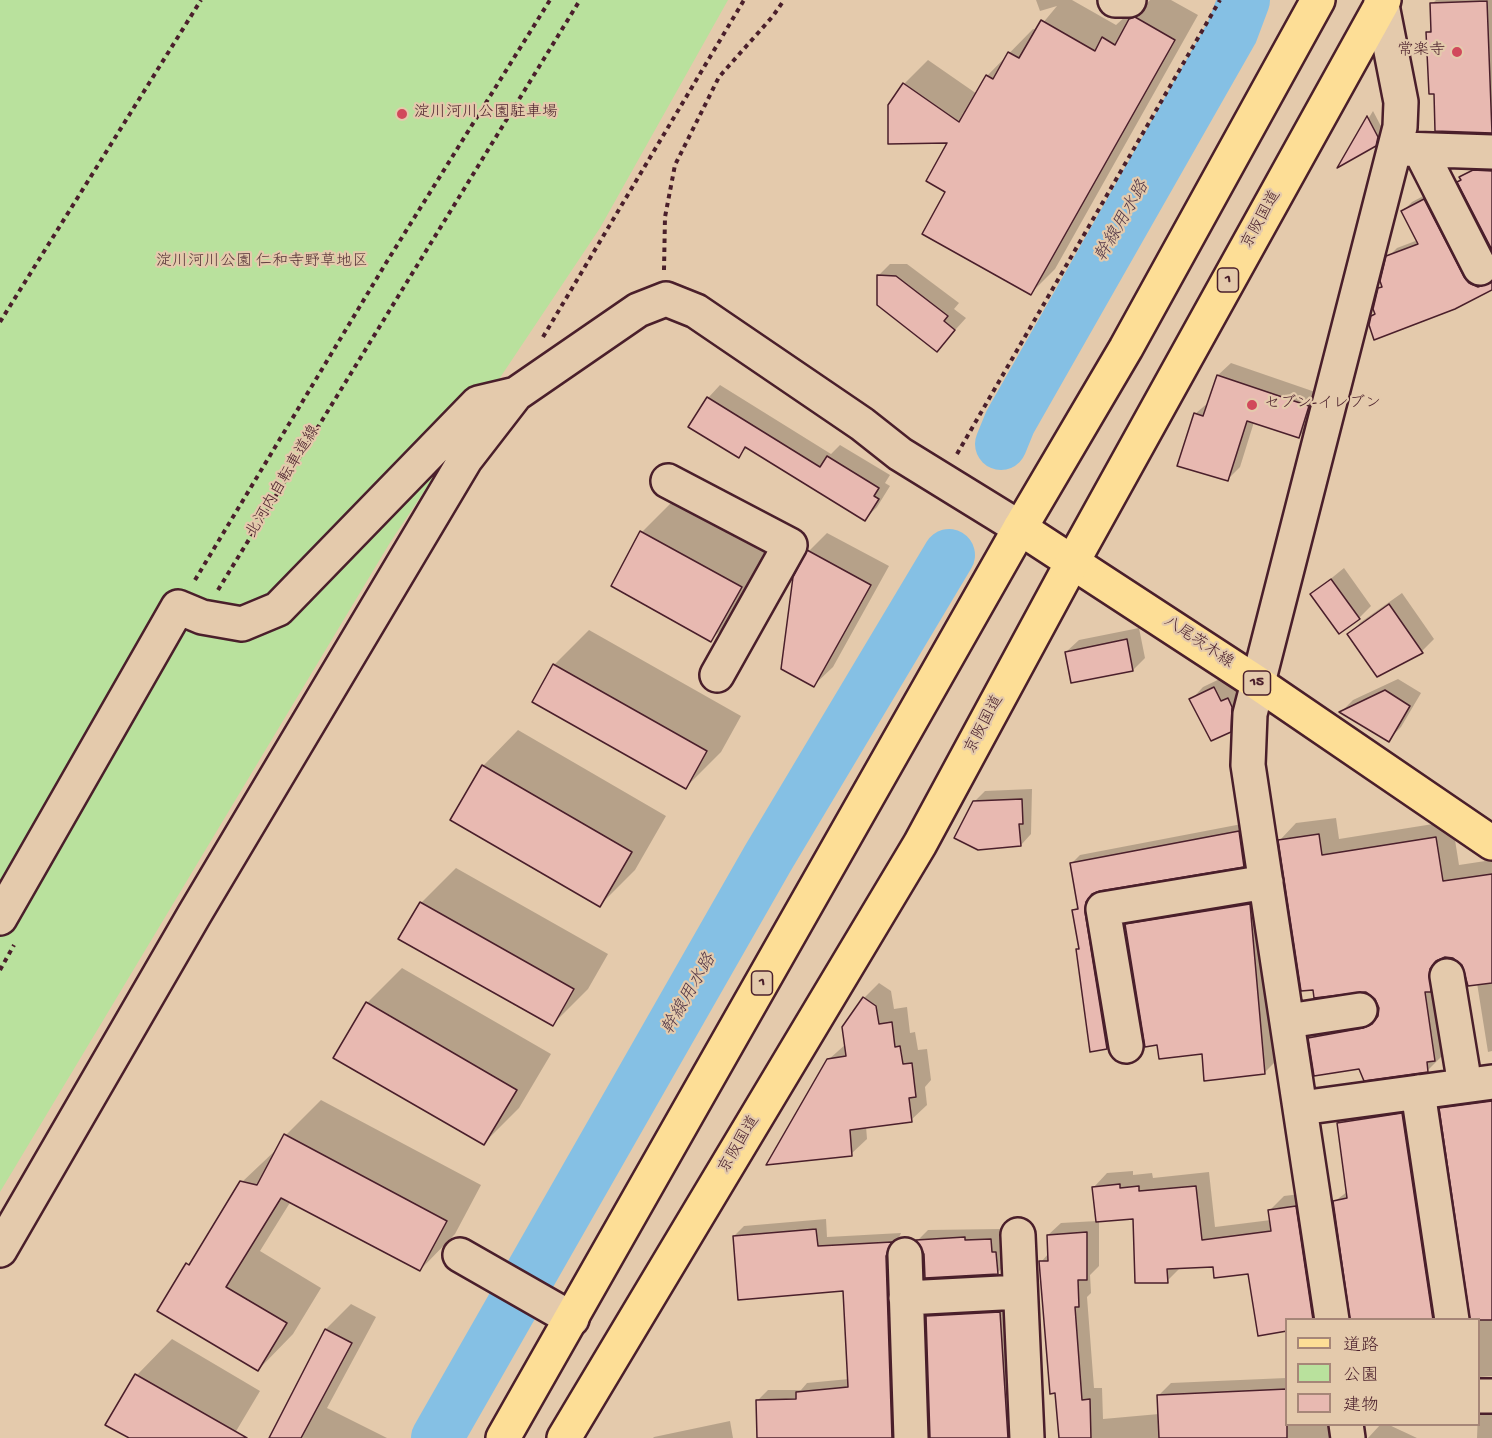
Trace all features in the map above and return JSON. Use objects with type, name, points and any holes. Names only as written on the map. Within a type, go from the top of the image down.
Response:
[{"type":"main road","name":"1","points":[[503,1438],[1020,528],[1126,348],[1318,0]]},
{"type":"main road","name":"京阪国道","points":[[564,1438],[920,844],[1073,561],[1382,1]]},
{"type":"main road","name":"八尾茨木線","points":[[1020,528],[1259,684],[1492,843]]},
{"type":"street","points":[[1115,0],[1129,0]]},
{"type":"street","points":[[1382,1],[1401,102],[1400,127],[1408,149],[1480,268]]},
{"type":"street","points":[[1408,149],[1492,152]]},
{"type":"street","points":[[1332,1318],[1248,765],[1250,714],[1408,149]]},
{"type":"street","points":[[0,1250],[200,905],[465,460],[516,394],[638,310],[666,299],[696,311],[941,481],[1020,528]]},
{"type":"street","points":[[9,929],[190,612],[242,624],[278,609],[478,403],[516,394]]},
{"type":"street","points":[[668,481],[790,545],[717,675]]},
{"type":"street","points":[[1126,1046],[1103,909],[1266,882]]},
{"type":"street","points":[[1301,1108],[1479,1084],[1447,976]]},
{"type":"street","points":[[1288,1022],[1360,1010]]},
{"type":"street","points":[[1418,1092],[1452,1318]]},
{"type":"street","points":[[1018,1235],[1027,1438]]},
{"type":"street","points":[[460,1255],[572,1319]]},
{"type":"street","points":[[905,1256],[911,1438]]},
{"type":"street","points":[[906,1298],[1020,1292]]},
{"type":"path","points":[[0,322],[201,0]]},
{"type":"path","name":"北河内自転車道線","points":[[190,612],[403,236],[550,0]]},
{"type":"path","name":"北河内自転車道線","points":[[190,612],[580,0]]},
{"type":"path","points":[[540,343],[744,0]]},
{"type":"path","points":[[666,299],[665,217],[675,165],[719,77],[773,16],[784,0]]},
{"type":"path","points":[[941,481],[1220,0]]},
{"type":"path","points":[[0,970],[9,929]]},
{"type":"green space","name":"淀川河川公園 仁和寺野草地区","points":[[0,0],[728,0],[600,228],[391,541],[0,1192]]},
{"type":"building","points":[[1487,1],[1492,133],[1435,131],[1434,94],[1429,94],[1426,32],[1431,32],[1430,3]]},
{"type":"building","points":[[1135,17],[1175,40],[1031,295],[922,234],[945,192],[926,181],[947,143],[888,144],[888,105],[903,83],[959,122],[986,75],[993,79],[1008,52],[1019,58],[1041,20],[1095,51],[1102,37],[1115,45],[1129,19]]},
{"type":"building","points":[[1367,116],[1378,137],[1376,146],[1337,168]]},
{"type":"building","points":[[1473,170],[1492,171],[1492,250],[1457,182],[1461,180],[1459,177]]},
{"type":"building","points":[[1424,199],[1464,277],[1469,283],[1478,287],[1492,282],[1492,290],[1455,309],[1374,340],[1369,325],[1371,316],[1375,314],[1373,309],[1378,288],[1382,287],[1380,281],[1386,256],[1418,244],[1401,211]]},
{"type":"building","points":[[877,275],[896,276],[948,316],[944,321],[955,330],[937,352],[877,305]]},
{"type":"building","points":[[1217,375],[1309,406],[1299,438],[1247,421],[1228,481],[1177,466],[1194,413],[1203,416]]},
{"type":"building","points":[[707,397],[820,467],[827,456],[879,488],[874,496],[879,499],[865,521],[745,447],[739,458],[688,427]]},
{"type":"building","points":[[640,531],[742,587],[711,642],[611,586]]},
{"type":"building","points":[[807,550],[871,585],[814,687],[781,669],[793,577]]},
{"type":"building","points":[[1331,579],[1360,619],[1339,634],[1310,594]]},
{"type":"building","points":[[1389,604],[1423,653],[1377,677],[1347,634]]},
{"type":"building","points":[[1127,639],[1133,671],[1071,683],[1065,652]]},
{"type":"building","points":[[553,664],[707,751],[686,789],[532,702]]},
{"type":"building","points":[[1214,687],[1221,701],[1228,698],[1232,707],[1231,732],[1211,741],[1189,699]]},
{"type":"building","points":[[1385,690],[1410,706],[1389,742],[1339,712]]},
{"type":"building","points":[[482,765],[632,852],[600,907],[450,820]]},
{"type":"building","points":[[1022,799],[1023,824],[1019,824],[1021,846],[978,850],[954,838],[973,801]]},
{"type":"building","points":[[1239,831],[1244,867],[1100,891],[1092,894],[1086,902],[1085,912],[1107,1049],[1090,1052],[1076,949],[1079,949],[1072,910],[1078,909],[1070,863]]},
{"type":"building","points":[[1319,834],[1322,855],[1436,837],[1443,881],[1492,874],[1492,983],[1468,986],[1462,965],[1453,958],[1445,957],[1436,961],[1430,969],[1431,992],[1425,992],[1435,1061],[1427,1062],[1428,1072],[1364,1081],[1359,1069],[1314,1076],[1308,1038],[1363,1028],[1372,1024],[1378,1016],[1379,1008],[1375,999],[1366,992],[1314,998],[1313,990],[1301,991],[1278,840]]},
{"type":"building","points":[[420,902],[574,989],[553,1026],[398,939]]},
{"type":"building","points":[[1250,904],[1265,1074],[1204,1081],[1202,1054],[1159,1059],[1157,1045],[1145,1047],[1125,924]]},
{"type":"building","points":[[863,997],[876,1006],[879,1024],[892,1022],[895,1047],[900,1046],[903,1064],[912,1063],[916,1097],[909,1098],[912,1122],[850,1130],[852,1156],[766,1165],[827,1059],[846,1056],[842,1027]]},
{"type":"building","points":[[366,1002],[517,1090],[484,1145],[333,1058]]},
{"type":"building","points":[[1492,1101],[1492,1320],[1470,1318],[1439,1108]]},
{"type":"building","points":[[1402,1113],[1433,1318],[1350,1318],[1333,1201],[1347,1198],[1337,1123]]},
{"type":"building","points":[[284,1134],[447,1221],[420,1271],[281,1198],[226,1287],[287,1323],[258,1371],[157,1311],[186,1263],[189,1265],[240,1181],[257,1185]]},
{"type":"building","points":[[1120,1184],[1120,1188],[1139,1186],[1139,1191],[1196,1186],[1202,1240],[1271,1231],[1268,1210],[1296,1206],[1313,1318],[1285,1318],[1285,1331],[1258,1336],[1248,1274],[1214,1278],[1213,1267],[1167,1269],[1168,1283],[1135,1283],[1133,1219],[1096,1222],[1092,1187]]},
{"type":"building","points":[[816,1229],[818,1246],[892,1242],[886,1256],[892,1438],[757,1438],[756,1400],[796,1399],[796,1392],[848,1387],[843,1291],[738,1300],[733,1236]]},
{"type":"building","points":[[1087,1232],[1087,1280],[1078,1280],[1079,1307],[1075,1307],[1082,1400],[1090,1399],[1091,1438],[1059,1438],[1055,1393],[1050,1394],[1039,1261],[1048,1261],[1047,1235]]},
{"type":"building","points":[[965,1237],[965,1240],[991,1239],[992,1252],[996,1252],[998,1274],[925,1278],[924,1254],[916,1240]]},
{"type":"building","points":[[1000,1312],[1008,1438],[930,1438],[926,1316]]},
{"type":"building","points":[[325,1329],[352,1343],[301,1438],[269,1438]]},
{"type":"building","points":[[135,1374],[247,1438],[129,1438],[105,1425]]},
{"type":"building","points":[[1285,1389],[1287,1438],[1159,1438],[1157,1395]]},
{"type":"waterway","name":"幹線用水路","points":[[1001,444],[1010,422],[1232,32],[1244,0]]},
{"type":"waterway","name":"幹線用水路","points":[[437,1438],[768,858],[949,555]]},
{"type":"place","name":"常楽寺","points":[[1457,52]]},
{"type":"place","name":"淀川河川公園駐車場","points":[[402,114]]},
{"type":"place","name":"セブン-イレブン","points":[[1252,405]]}]
